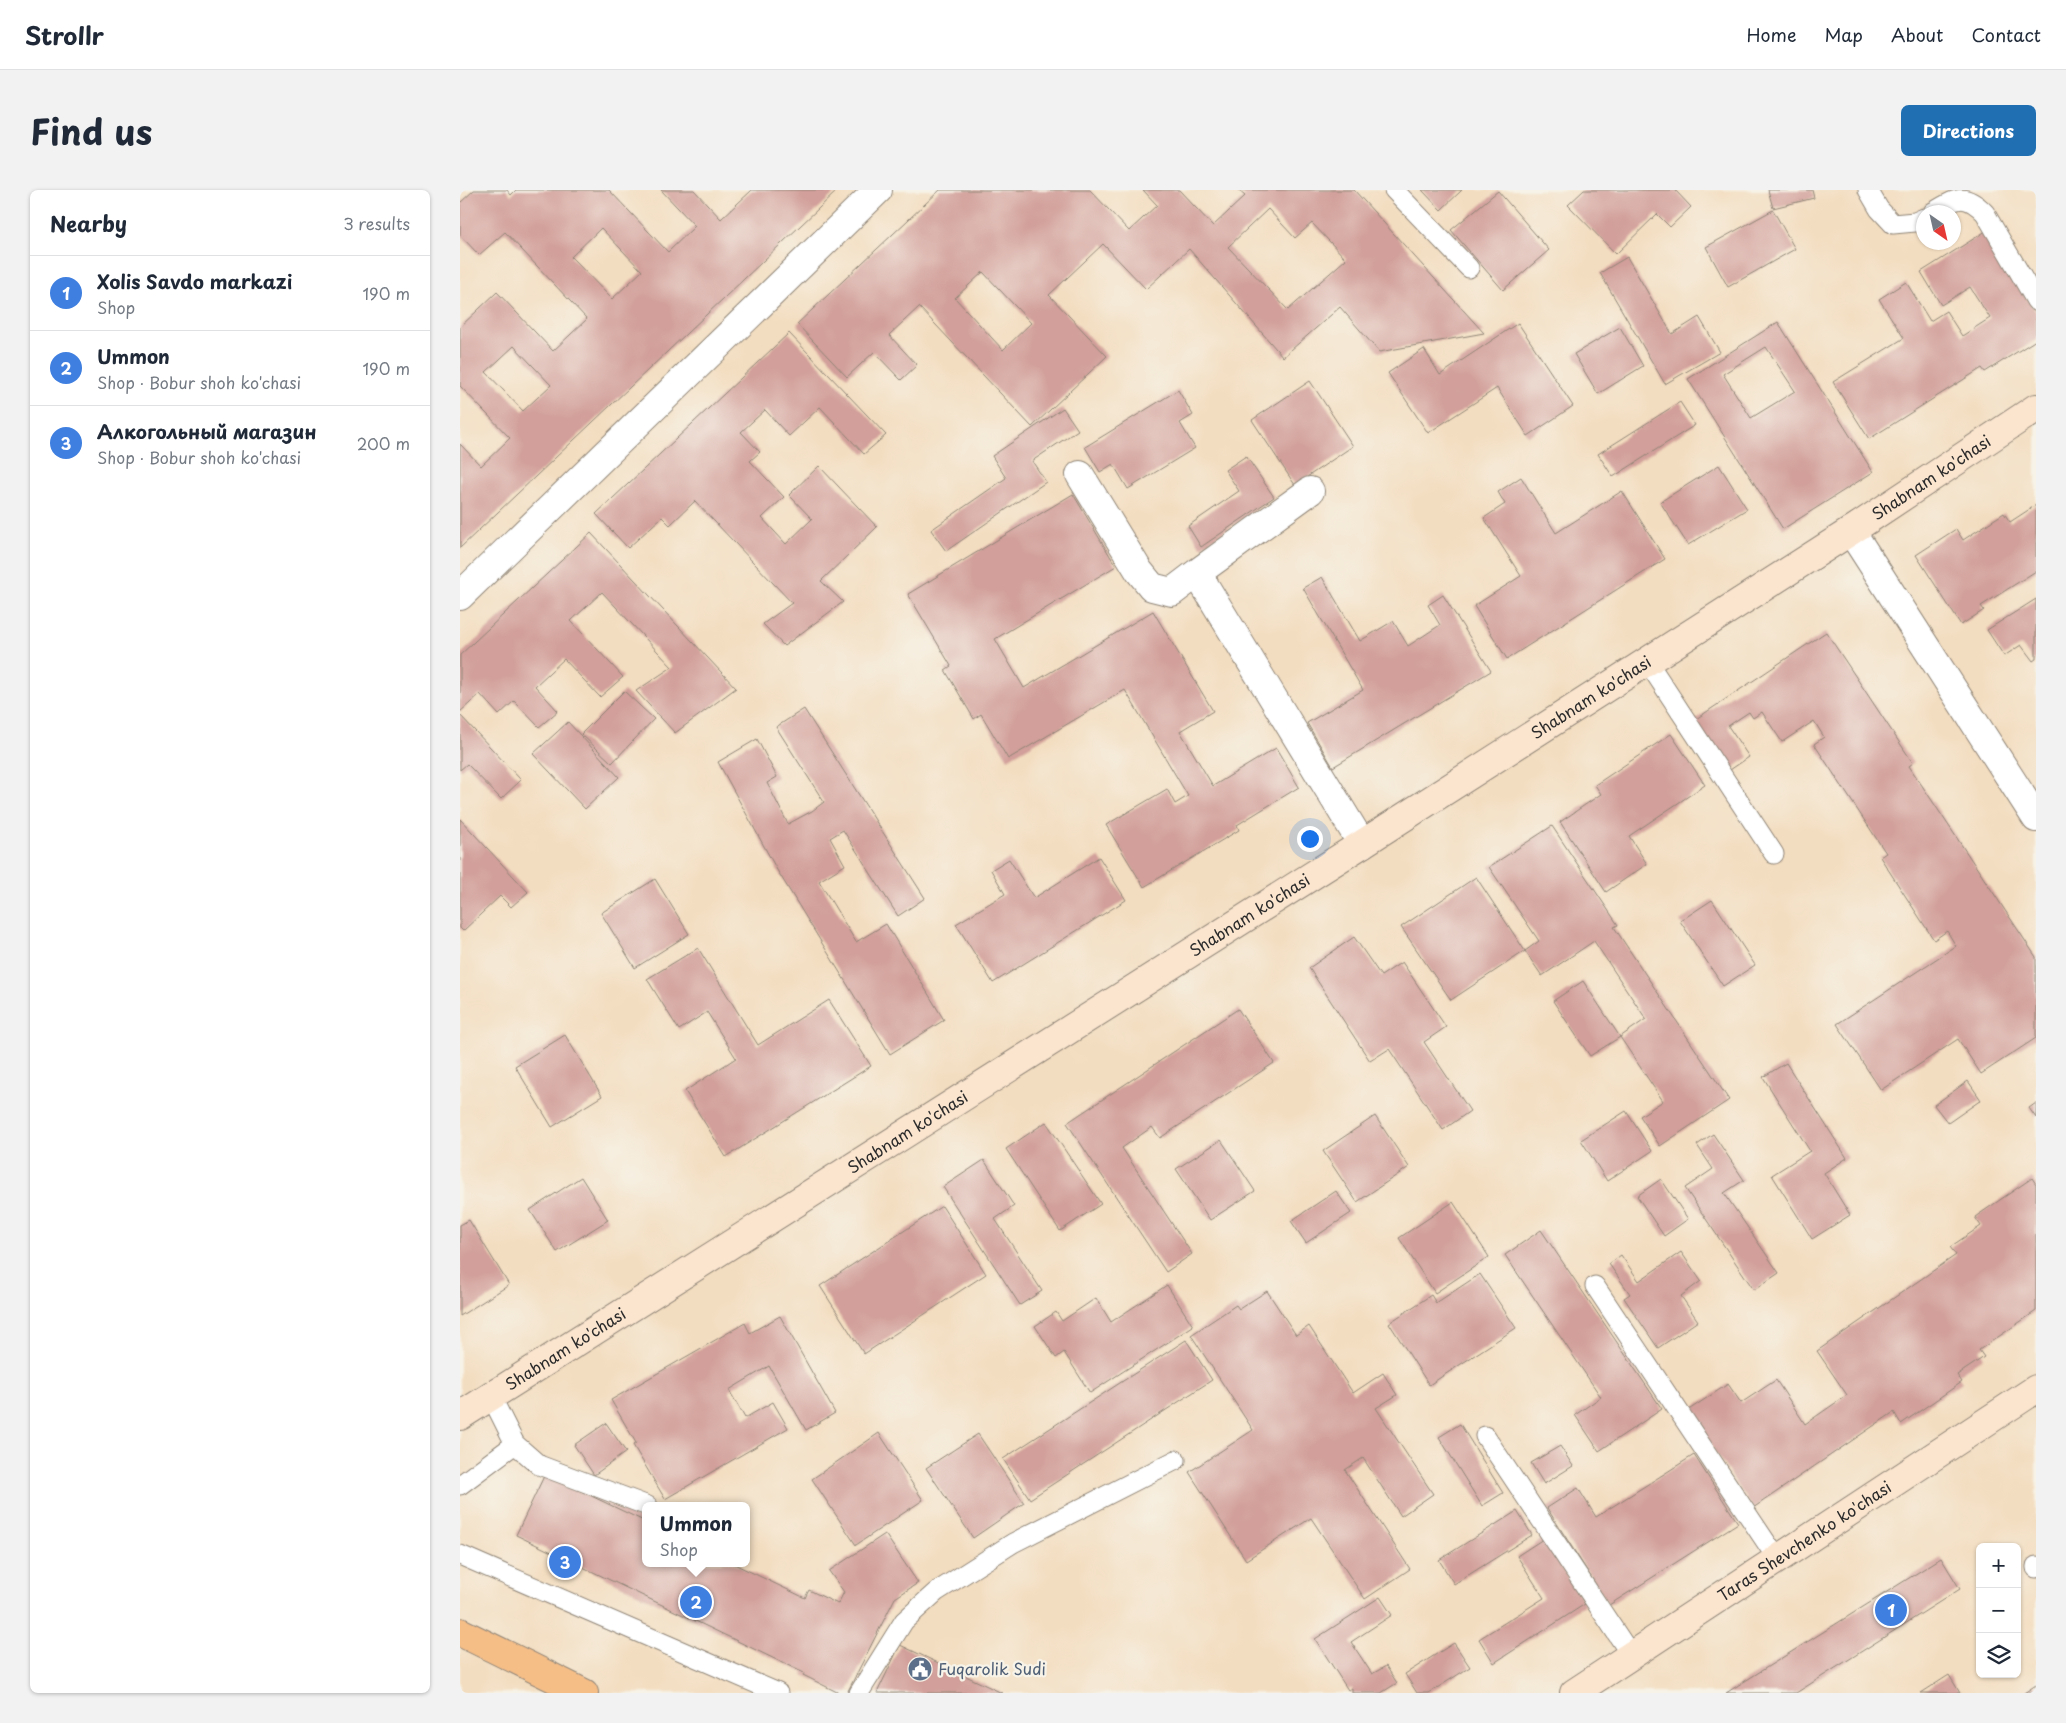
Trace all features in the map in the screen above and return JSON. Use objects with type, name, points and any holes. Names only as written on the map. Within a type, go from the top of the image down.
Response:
[{"type":"main road","points":[[460,1632],[584,1693]]},
{"type":"street","points":[[460,596],[878,190]]},
{"type":"street","name":"Shabnam ko'chasi","points":[[460,1416],[1362,844],[1851,531],[2036,408]]},
{"type":"street","points":[[1080,475],[1139,571],[1152,586],[1172,592],[1310,491]]},
{"type":"street","points":[[1851,531],[2036,818]]},
{"type":"street","points":[[1197,573],[1362,844]]},
{"type":"street","name":"Taras Shevchenko ko'chasi","points":[[1574,1693],[2036,1389]]},
{"type":"lane","points":[[1394,190],[1469,268]]},
{"type":"lane","points":[[1868,190],[1879,209],[1893,224],[1916,222]]},
{"type":"lane","points":[[1946,205],[1957,199],[1974,202],[1985,213],[2036,301]]},
{"type":"lane","points":[[1647,661],[1774,854]]},
{"type":"lane","points":[[1595,1286],[1778,1560]]},
{"type":"lane","points":[[491,1396],[515,1444],[539,1465],[642,1504]]},
{"type":"lane","points":[[1485,1436],[1630,1655]]},
{"type":"lane","points":[[460,1485],[515,1444]]},
{"type":"lane","points":[[859,1693],[904,1621],[936,1592],[1013,1544],[1176,1460]]},
{"type":"lane","points":[[460,1555],[778,1693]]},
{"type":"building","points":[[474,190],[507,190],[511,195],[516,190],[609,190],[668,252],[695,226],[661,190],[694,190],[721,219],[752,190],[838,190],[460,548],[460,444],[481,466],[510,438],[460,386],[460,327],[497,292],[553,351],[587,319],[505,232],[479,255],[460,235],[460,203]],"holes":[[[601,228],[642,271],[612,299],[571,257]],[[514,346],[551,385],[523,411],[486,372]]]},
{"type":"building","points":[[940,190],[1090,190],[1129,231],[1157,205],[1143,190],[1179,190],[1213,226],[1245,196],[1238,190],[1354,190],[1484,333],[1379,352],[1340,307],[1283,357],[1189,249],[1146,289],[1103,244],[1049,295],[1107,356],[1032,427],[919,307],[889,335],[917,365],[901,380],[874,352],[847,377],[797,324]],"holes":[[[1268,209],[1295,238],[1312,223],[1346,259],[1288,310],[1228,247]],[[983,272],[1031,323],[1003,350],[955,298]]]},
{"type":"building","points":[[1422,190],[1462,190],[1441,210]]},
{"type":"building","points":[[1584,190],[1675,190],[1691,207],[1670,227],[1657,214],[1616,254],[1568,205]]},
{"type":"building","points":[[1768,190],[1812,190],[1814,198],[1773,208]]},
{"type":"building","points":[[1498,191],[1549,250],[1503,290],[1451,230]]},
{"type":"building","points":[[1773,210],[1795,249],[1728,287],[1706,247]]},
{"type":"building","points":[[1986,231],[2036,312],[2036,340],[1985,372],[1982,368],[1869,439],[1833,382],[1904,338],[1879,299],[1906,282],[1930,321],[1946,311],[1962,336],[1990,318],[1970,287],[1941,305],[1921,272],[1956,250],[1961,250],[1961,247]]},
{"type":"building","points":[[1627,257],[1672,334],[1699,317],[1720,352],[1665,384],[1600,273]]},
{"type":"building","points":[[1778,322],[1873,472],[1783,529],[1688,379]],"holes":[[[1766,347],[1795,391],[1751,418],[1723,374]]]},
{"type":"building","points":[[1518,323],[1573,406],[1528,436],[1497,388],[1428,433],[1388,373],[1424,349],[1440,375]]},
{"type":"building","points":[[1620,327],[1643,366],[1598,394],[1574,354]]},
{"type":"building","points":[[789,333],[886,435],[864,454],[820,407],[789,436],[765,410],[741,432],[760,452],[750,461],[784,497],[762,518],[786,544],[812,519],[789,495],[819,466],[877,527],[821,581],[843,602],[784,646],[763,624],[792,603],[695,501],[670,525],[662,517],[628,548],[596,514]]},
{"type":"building","points":[[1310,381],[1353,446],[1295,485],[1252,420]]},
{"type":"building","points":[[1178,390],[1193,415],[1180,423],[1195,448],[1128,489],[1113,464],[1100,472],[1085,447]]},
{"type":"building","points":[[1680,402],[1695,425],[1613,477],[1598,454]]},
{"type":"building","points":[[1063,408],[1078,430],[1032,461],[1046,482],[946,551],[931,530],[1006,478],[992,456]]},
{"type":"building","points":[[1246,456],[1274,497],[1201,547],[1188,526],[1239,491],[1225,470]]},
{"type":"building","points":[[1719,465],[1747,509],[1688,545],[1660,502]]},
{"type":"building","points":[[1521,477],[1556,533],[1622,491],[1665,559],[1507,659],[1474,606],[1521,576],[1484,518],[1505,504],[1498,492]]},
{"type":"building","points":[[1073,494],[1116,566],[995,639],[1024,688],[1153,611],[1213,711],[1180,731],[1213,786],[1276,748],[1299,787],[1237,825],[1239,830],[1144,887],[1106,825],[1167,789],[1175,804],[1188,796],[1125,690],[1008,759],[981,714],[974,719],[945,670],[951,666],[908,594]]},
{"type":"building","points":[[2036,505],[2036,571],[1981,606],[1984,610],[1961,625],[1916,555],[1956,529],[1963,540],[2004,513],[2010,522]]},
{"type":"building","points":[[591,533],[736,688],[675,733],[636,691],[672,667],[602,592],[571,621],[623,677],[600,697],[564,659],[535,686],[558,711],[539,727],[514,701],[499,715],[480,694],[460,712],[460,655]]},
{"type":"building","points":[[1322,577],[1360,641],[1393,621],[1408,646],[1440,625],[1428,605],[1443,595],[1491,671],[1333,767],[1307,723],[1363,690],[1303,588]]},
{"type":"building","points":[[2036,599],[2036,659],[2033,661],[2021,645],[2004,656],[1987,630]]},
{"type":"building","points":[[1826,632],[1913,763],[1909,766],[2036,957],[2036,1038],[1981,1074],[1958,1039],[1881,1090],[1837,1024],[1956,946],[1947,931],[1934,940],[1880,857],[1886,853],[1814,744],[1824,737],[1814,721],[1782,742],[1762,712],[1753,718],[1749,712],[1728,726],[1749,757],[1727,772],[1693,721]]},
{"type":"building","points":[[624,691],[654,719],[612,763],[581,734]]},
{"type":"building","points":[[804,709],[925,898],[898,916],[843,830],[830,838],[845,865],[819,881],[856,942],[886,924],[944,1020],[890,1054],[777,870],[718,762],[757,739],[777,777],[767,783],[788,824],[812,811],[824,802],[776,727]]},
{"type":"building","points":[[460,715],[521,780],[501,799],[467,764],[460,770]]},
{"type":"building","points":[[568,722],[619,777],[585,809],[533,754]]},
{"type":"building","points":[[1671,734],[1705,785],[1629,836],[1647,864],[1606,892],[1560,822],[1601,794],[1595,785]]},
{"type":"building","points":[[460,819],[528,892],[511,907],[500,896],[463,931],[460,928]]},
{"type":"building","points":[[1552,826],[1618,925],[1614,927],[1729,1100],[1660,1146],[1640,1116],[1663,1101],[1620,1037],[1646,1019],[1594,941],[1542,976],[1525,951],[1539,941],[1489,867]]},
{"type":"building","points":[[1099,857],[1126,900],[993,983],[956,924],[1005,894],[991,870],[1009,859],[1034,898]]},
{"type":"building","points":[[1476,877],[1525,951],[1451,1000],[1401,927]]},
{"type":"building","points":[[655,879],[689,934],[635,968],[601,913]]},
{"type":"building","points":[[1712,900],[1755,965],[1723,986],[1680,921]]},
{"type":"building","points":[[1354,937],[1381,976],[1402,962],[1446,1027],[1424,1042],[1470,1111],[1443,1130],[1389,1049],[1370,1061],[1309,968]]},
{"type":"building","points":[[698,948],[758,1045],[829,1000],[871,1066],[726,1157],[685,1091],[736,1058],[707,1012],[679,1030],[647,979]]},
{"type":"building","points":[[1583,981],[1620,1037],[1590,1056],[1553,1001]]},
{"type":"building","points":[[1238,1009],[1274,1063],[1160,1138],[1152,1127],[1122,1148],[1192,1254],[1166,1272],[1067,1123]]},
{"type":"building","points":[[565,1035],[602,1096],[552,1127],[515,1066]]},
{"type":"building","points":[[1786,1063],[1847,1158],[1824,1173],[1850,1215],[1812,1239],[1772,1175],[1810,1151],[1763,1077]]},
{"type":"building","points":[[1968,1081],[1981,1100],[1948,1123],[1934,1105]]},
{"type":"building","points":[[2036,1103],[2036,1118],[2029,1108]]},
{"type":"building","points":[[1626,1111],[1652,1151],[1607,1181],[1581,1140]]},
{"type":"building","points":[[1375,1116],[1409,1167],[1357,1202],[1323,1151]]},
{"type":"building","points":[[1046,1122],[1101,1204],[1060,1231],[1006,1149]]},
{"type":"building","points":[[1713,1134],[1744,1180],[1724,1193],[1779,1273],[1754,1290],[1685,1188],[1713,1169],[1697,1145]]},
{"type":"building","points":[[1221,1140],[1255,1191],[1210,1220],[1176,1169]]},
{"type":"building","points":[[984,1160],[1014,1206],[995,1219],[1042,1291],[1020,1305],[943,1187]]},
{"type":"building","points":[[581,1177],[608,1220],[557,1252],[530,1210]]},
{"type":"building","points":[[2032,1178],[2036,1184],[2036,1311],[1979,1350],[1984,1357],[1957,1375],[1962,1382],[1901,1424],[1894,1412],[1753,1508],[1687,1411],[1728,1384],[1741,1403],[1776,1380],[1805,1424],[1847,1395],[1817,1351],[1956,1255],[1950,1247],[1981,1226],[1975,1217]]},
{"type":"building","points":[[1661,1179],[1688,1219],[1664,1236],[1637,1196]]},
{"type":"building","points":[[1336,1191],[1351,1213],[1306,1243],[1291,1221]]},
{"type":"building","points":[[1453,1202],[1489,1257],[1435,1293],[1399,1238]]},
{"type":"building","points":[[942,1206],[986,1274],[864,1354],[820,1286]]},
{"type":"building","points":[[469,1220],[509,1285],[460,1316],[460,1225]]},
{"type":"building","points":[[1541,1230],[1662,1409],[1599,1451],[1575,1415],[1601,1397],[1505,1255]]},
{"type":"building","points":[[1681,1252],[1701,1281],[1681,1296],[1698,1321],[1658,1348],[1624,1298],[1630,1294],[1609,1264],[1621,1255],[1639,1281]]},
{"type":"building","points":[[1480,1274],[1516,1328],[1429,1385],[1389,1323],[1431,1295],[1436,1303]]},
{"type":"building","points":[[1167,1285],[1193,1326],[1090,1393],[1064,1352],[1056,1358],[1035,1326],[1056,1312],[1062,1321],[1096,1298],[1111,1322]]},
{"type":"building","points":[[1267,1291],[1296,1335],[1309,1326],[1353,1393],[1383,1373],[1397,1395],[1376,1408],[1433,1494],[1401,1516],[1363,1458],[1345,1470],[1410,1569],[1365,1599],[1311,1518],[1246,1560],[1189,1472],[1253,1430],[1191,1335],[1236,1305],[1239,1309]]},
{"type":"building","points":[[780,1316],[835,1413],[806,1430],[769,1366],[729,1390],[745,1418],[773,1402],[788,1428],[665,1499],[633,1445],[636,1443],[611,1400],[745,1323],[750,1333]]},
{"type":"building","points":[[1186,1340],[1212,1380],[1030,1499],[1003,1459]]},
{"type":"building","points":[[606,1423],[626,1452],[594,1475],[574,1445]]},
{"type":"building","points":[[1460,1424],[1503,1493],[1482,1506],[1439,1437]]},
{"type":"building","points":[[879,1433],[923,1500],[856,1545],[812,1479]]},
{"type":"building","points":[[978,1434],[1024,1503],[973,1538],[926,1468]]},
{"type":"building","points":[[1560,1446],[1573,1466],[1544,1484],[1531,1463]]},
{"type":"building","points":[[1694,1455],[1738,1523],[1609,1605],[1547,1508],[1578,1488],[1596,1517]]},
{"type":"building","points":[[545,1474],[642,1520],[642,1567],[740,1567],[805,1598],[809,1590],[838,1604],[844,1592],[829,1571],[885,1534],[918,1583],[895,1598],[847,1693],[839,1693],[803,1675],[804,1673],[516,1535]]},
{"type":"building","points":[[1517,1511],[1532,1535],[1454,1584],[1439,1560]]},
{"type":"building","points":[[1543,1539],[1585,1604],[1494,1663],[1479,1639],[1544,1598],[1517,1556]]},
{"type":"building","points":[[1941,1558],[1960,1589],[1796,1693],[1726,1693]]},
{"type":"building","points":[[1380,1597],[1392,1615],[1351,1642],[1372,1674],[1386,1666],[1397,1683],[1381,1693],[1352,1693],[1352,1688],[1348,1690],[1315,1639]]},
{"type":"building","points":[[1454,1643],[1470,1667],[1429,1693],[1417,1693],[1405,1674]]},
{"type":"building","name":"Fuqarolik Sudi","points":[[900,1645],[1002,1693],[877,1693]]},
{"type":"building","points":[[1949,1675],[1960,1693],[1921,1693]]},
{"type":"building","points":[[2036,1685],[2036,1693],[2024,1693]]},
{"type":"place","name":"Алкогольный магазин","points":[[565,1562]]},
{"type":"place","name":"Ummon","points":[[696,1602]]},
{"type":"place","name":"Xolis Savdo markazi","points":[[1891,1610]]},
{"type":"place","name":"Fuqarolik Sudi","points":[[920,1669]]}]
